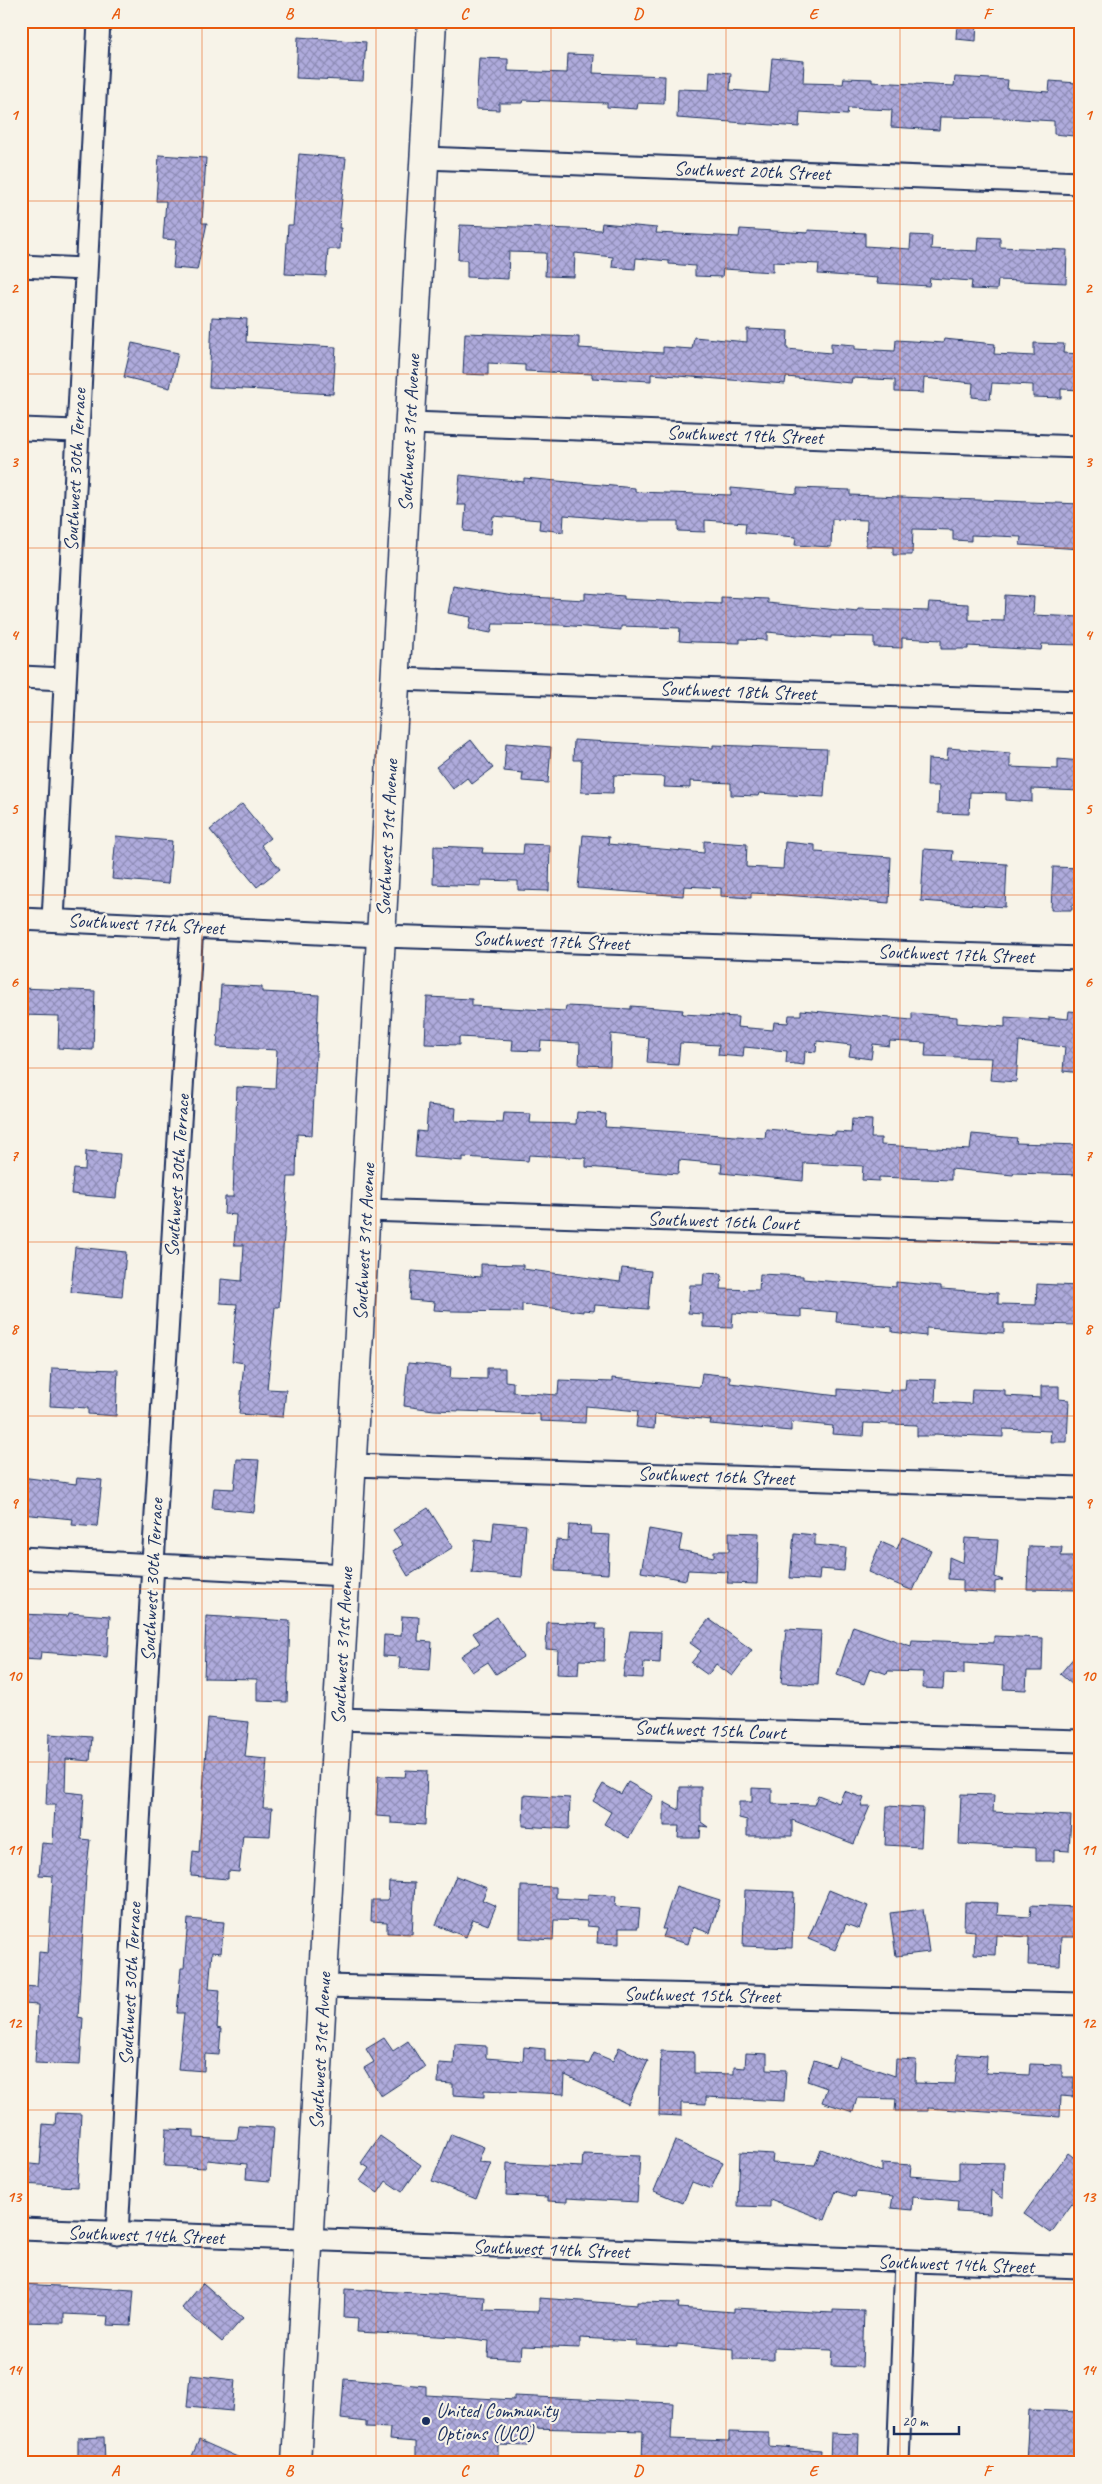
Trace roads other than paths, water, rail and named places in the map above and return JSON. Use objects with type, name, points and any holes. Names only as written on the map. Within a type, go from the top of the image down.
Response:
[{"type":"street","name":"Southwest 30th Terrace","points":[[52,920],[84,269],[99,21]]},
{"type":"street","name":"Southwest 31st Avenue","points":[[296,2463],[432,21]]},
{"type":"street","name":"Southwest 20th Street","points":[[424,158],[1081,183]]},
{"type":"street","points":[[21,266],[84,269]]},
{"type":"street","name":"Southwest 19th Street","points":[[410,423],[1081,447]]},
{"type":"street","points":[[21,429],[76,431]]},
{"type":"street","points":[[21,677],[64,679]]},
{"type":"street","name":"Southwest 18th Street","points":[[396,679],[1081,702]]},
{"type":"street","name":"Southwest 17th Street","points":[[21,919],[381,936],[1081,958]]},
{"type":"street","name":"Southwest 30th Terrace","points":[[117,2234],[153,1563],[192,926]]},
{"type":"street","name":"Southwest 16th Court","points":[[366,1210],[1081,1233]]},
{"type":"street","name":"Southwest 16th Street","points":[[352,1465],[1081,1488]]},
{"type":"street","points":[[21,1558],[153,1563],[346,1575]]},
{"type":"street","name":"Southwest 15th Court","points":[[338,1719],[1081,1741]]},
{"type":"street","name":"Southwest 15th Street","points":[[324,1986],[1081,2004]]},
{"type":"street","name":"Southwest 14th Street","points":[[21,2229],[117,2234],[1081,2267]]},
{"type":"street","points":[[898,2463],[906,2262]]},
{"type":"place","name":"United Community Options (UCO)","points":[[426,2421]]}]
